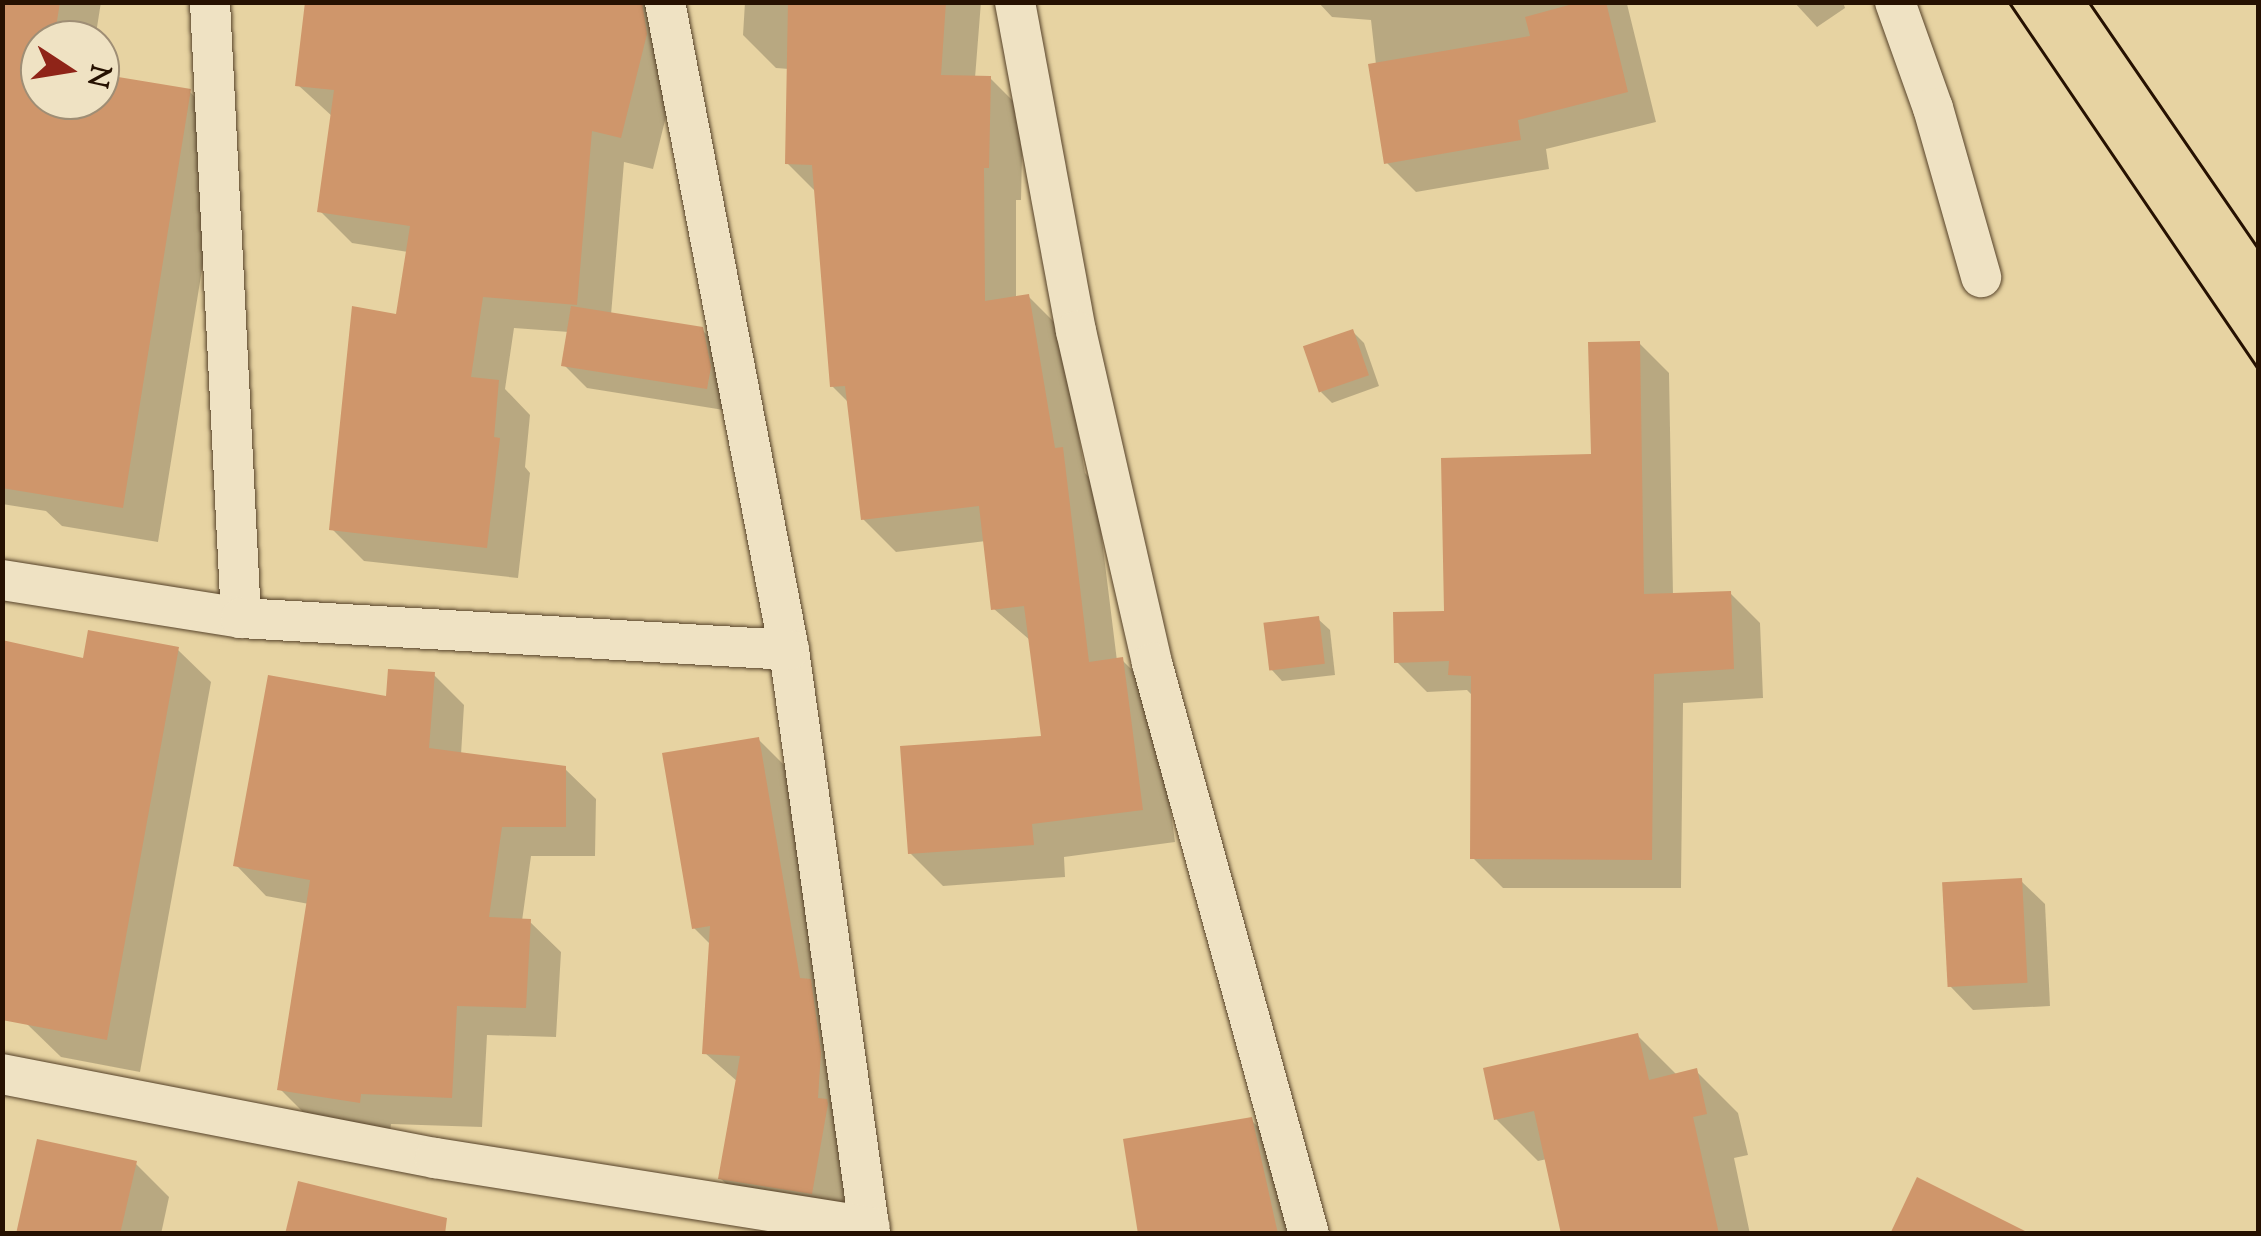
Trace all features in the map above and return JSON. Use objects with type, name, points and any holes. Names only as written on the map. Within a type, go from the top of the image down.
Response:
[{"type":"street","points":[[210,2],[242,618]]},
{"type":"street","points":[[2,1074],[435,1158],[870,1230],[789,650],[665,2]]},
{"type":"street","points":[[1015,2],[1076,331],[1152,663],[1309,1234]]},
{"type":"street","points":[[1895,2],[1933,108],[1981,277]]},
{"type":"street","points":[[2,580],[242,618],[789,650]]},
{"type":"building","points":[[2,2],[60,2],[57,20],[20,20],[20,120],[120,120],[120,77],[191,89],[123,508],[2,488]]},
{"type":"building","points":[[305,2],[642,2],[647,34],[621,138],[592,131],[577,305],[483,297],[471,377],[499,380],[494,437],[500,438],[487,548],[329,530],[352,306],[396,314],[410,226],[317,212],[334,90],[295,86]]},
{"type":"building","points":[[788,2],[946,2],[941,75],[991,76],[989,168],[984,168],[985,301],[1029,294],[1055,448],[1063,447],[1089,662],[1123,657],[1143,810],[1032,824],[1034,845],[908,854],[900,746],[1041,736],[1024,606],[991,610],[979,506],[861,520],[845,386],[830,387],[812,165],[785,164]]},
{"type":"building","points":[[1580,2],[1606,2],[1628,92],[1518,120],[1521,140],[1384,164],[1368,64],[1530,36],[1525,17]]},
{"type":"building","points":[[571,306],[703,327],[711,367],[707,389],[561,366]]},
{"type":"building","points":[[1353,329],[1369,375],[1319,393],[1303,346]]},
{"type":"building","points":[[1640,341],[1644,594],[1731,591],[1734,669],[1654,674],[1652,860],[1470,859],[1471,676],[1448,675],[1449,661],[1394,663],[1393,612],[1444,611],[1441,458],[1591,454],[1588,342]]},
{"type":"building","points":[[1319,616],[1325,664],[1269,670],[1263,623]]},
{"type":"building","points":[[88,630],[179,647],[107,1040],[2,1020],[2,640],[83,658]]},
{"type":"building","points":[[388,669],[435,672],[429,748],[566,766],[566,827],[502,827],[489,917],[531,919],[526,1008],[457,1006],[452,1098],[361,1094],[360,1103],[277,1090],[310,880],[233,866],[268,675],[386,696]]},
{"type":"building","points":[[759,737],[800,978],[811,979],[821,1052],[818,1098],[827,1099],[828,1104],[812,1194],[718,1179],[740,1056],[702,1054],[710,926],[692,929],[662,753]]},
{"type":"building","points":[[2022,878],[2027,983],[1948,987],[1942,882]]},
{"type":"building","points":[[1638,1033],[1649,1080],[1697,1068],[1707,1114],[1693,1117],[1719,1234],[1561,1234],[1534,1111],[1494,1120],[1483,1068]]},
{"type":"building","points":[[1252,1117],[1278,1234],[1138,1234],[1123,1139]]},
{"type":"building","points":[[37,1139],[137,1161],[120,1234],[16,1234]]},
{"type":"building","points":[[1917,1177],[2031,1234],[1890,1234]]},
{"type":"building","points":[[298,1181],[447,1218],[445,1234],[285,1234]]},
{"type":"tram line","points":[[2009,2],[2258,368]]},
{"type":"tram line","points":[[2089,2],[2258,248]]}]
